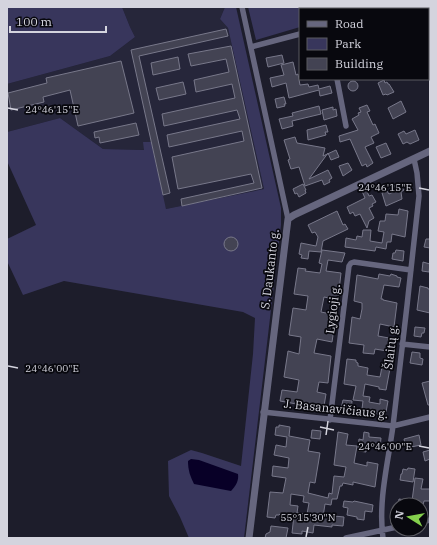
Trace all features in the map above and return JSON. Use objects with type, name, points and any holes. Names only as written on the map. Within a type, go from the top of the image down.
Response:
[{"type":"street","name":"S. Daukanto g.","points":[[242,7],[288,219],[263,412],[249,538]]},
{"type":"street","points":[[251,47],[299,34]]},
{"type":"street","points":[[337,80],[346,126]]},
{"type":"street","points":[[288,219],[430,151]]},
{"type":"street","name":"Šlaitų g.","points":[[383,538],[383,497],[393,426],[419,196],[414,159]]},
{"type":"street","name":"Lygioji g.","points":[[330,420],[349,266],[354,262],[411,270]]},
{"type":"street","points":[[402,344],[430,347]]},
{"type":"street","name":"J. Basanavičiaus g.","points":[[263,412],[393,426],[430,417]]},
{"type":"street","points":[[346,538],[389,529]]},
{"type":"shaded area","points":[[122,7],[225,7],[220,19],[228,28],[264,189],[166,209],[145,150],[103,149],[60,118],[7,132],[7,84],[110,56],[135,37]]},
{"type":"shaded area","points":[[191,459],[199,460],[238,474],[236,485],[231,491],[194,484],[188,467],[188,461]]},
{"type":"green space","points":[[7,7],[122,7],[135,37],[110,56],[7,84]]},
{"type":"green space","points":[[225,7],[236,7],[281,208],[281,225],[244,538],[189,538],[169,496],[168,461],[191,450],[241,466],[253,354],[255,318],[243,312],[64,281],[23,295],[7,261],[7,239],[36,225],[7,161],[7,132],[60,118],[103,149],[144,150],[143,142],[151,142],[166,209],[264,189],[228,28],[220,19]]},
{"type":"green space","points":[[248,7],[381,7],[299,8],[299,27],[256,40]]},
{"type":"building","points":[[226,29],[228,36],[139,56],[170,193],[163,195],[131,50]]},
{"type":"building","points":[[231,46],[262,188],[182,206],[181,199],[254,183],[251,174],[178,189],[172,157],[244,141],[242,131],[169,147],[167,135],[240,119],[237,110],[164,126],[162,114],[235,98],[232,84],[196,92],[194,80],[229,72],[226,59],[191,66],[188,54]]},
{"type":"building","points":[[282,55],[284,63],[268,67],[266,58]]},
{"type":"building","points":[[178,57],[180,69],[153,75],[151,63]]},
{"type":"building","points":[[121,61],[134,113],[78,126],[70,90],[43,97],[44,102],[11,110],[8,93],[47,83],[46,78]]},
{"type":"building","points":[[293,62],[296,75],[298,74],[300,85],[308,84],[309,87],[318,85],[319,89],[330,86],[332,93],[320,96],[319,90],[289,98],[286,83],[272,87],[270,78],[284,75],[281,65]]},
{"type":"building","points":[[384,80],[385,83],[387,82],[389,84],[394,92],[383,95],[378,83]]},
{"type":"building","points":[[351,81],[355,81],[358,86],[355,91],[351,91],[348,88],[348,84]]},
{"type":"building","points":[[183,82],[186,94],[159,100],[156,88]]},
{"type":"building","points":[[284,97],[286,104],[284,104],[285,106],[277,108],[275,99]]},
{"type":"building","points":[[401,101],[406,112],[393,119],[388,108]]},
{"type":"building","points":[[367,105],[370,111],[367,112],[373,125],[375,124],[379,133],[371,137],[374,143],[365,147],[373,163],[367,167],[366,164],[362,166],[350,139],[340,142],[339,136],[358,130],[352,119],[361,112],[359,108]]},
{"type":"building","points":[[319,106],[321,114],[292,121],[293,126],[282,129],[279,119],[293,116],[292,113]]},
{"type":"building","points":[[333,107],[333,110],[336,109],[337,116],[324,120],[322,110]]},
{"type":"building","points":[[136,123],[139,135],[100,143],[99,137],[95,138],[94,132]]},
{"type":"building","points":[[326,125],[328,132],[325,132],[326,135],[308,140],[307,130]]},
{"type":"building","points":[[415,130],[419,140],[410,144],[407,142],[403,144],[398,134],[404,131],[406,134]]},
{"type":"building","points":[[295,137],[297,143],[325,148],[323,156],[327,154],[309,179],[328,170],[332,178],[329,180],[330,182],[324,185],[322,180],[305,186],[299,167],[291,169],[288,160],[290,159],[284,140]]},
{"type":"building","points":[[386,143],[391,154],[381,158],[376,147]]},
{"type":"building","points":[[336,150],[339,157],[331,160],[328,154]]},
{"type":"building","points":[[348,163],[352,170],[343,176],[339,166]]},
{"type":"building","points":[[400,183],[404,190],[401,192],[402,199],[386,206],[382,193],[387,191],[389,194],[397,190],[394,186]]},
{"type":"building","points":[[303,184],[306,193],[299,197],[297,193],[295,194],[293,189]]},
{"type":"building","points":[[365,187],[369,196],[372,195],[376,202],[369,208],[374,218],[369,221],[367,228],[360,214],[355,216],[353,212],[350,214],[347,207],[365,198],[361,189]]},
{"type":"building","points":[[399,209],[408,211],[405,237],[392,234],[391,242],[387,242],[386,249],[376,247],[375,251],[345,247],[346,238],[356,240],[357,236],[362,237],[363,230],[371,230],[370,241],[382,243],[384,232],[378,231],[380,221],[385,221],[386,214],[398,215]]},
{"type":"building","points":[[337,211],[343,225],[345,224],[348,229],[323,241],[321,252],[309,251],[308,259],[301,258],[302,255],[299,254],[301,243],[316,246],[318,237],[315,232],[312,233],[308,225]]},
{"type":"building","points":[[228,237],[234,237],[238,241],[238,247],[234,251],[228,251],[224,247],[224,241]]},
{"type":"building","points":[[426,239],[430,239],[430,248],[424,247]]},
{"type":"building","points":[[322,250],[345,253],[342,262],[328,260],[326,271],[341,273],[338,300],[324,297],[321,312],[336,315],[332,342],[317,339],[314,353],[331,356],[328,383],[319,382],[317,392],[326,394],[324,406],[321,405],[321,407],[280,401],[282,390],[297,392],[299,380],[284,377],[288,351],[299,354],[301,337],[289,335],[293,308],[306,310],[308,296],[294,294],[298,268],[306,269],[305,271],[320,273],[322,264],[319,263]]},
{"type":"building","points":[[396,250],[404,251],[403,261],[392,259],[393,253],[395,253]]},
{"type":"building","points":[[423,262],[430,264],[429,272],[422,271]]},
{"type":"building","points":[[379,274],[390,276],[391,274],[401,278],[399,287],[384,285],[381,299],[397,303],[394,327],[380,324],[378,336],[389,338],[388,340],[393,341],[392,349],[387,349],[387,351],[375,349],[374,354],[363,353],[364,345],[349,343],[352,317],[360,319],[362,309],[362,303],[354,301],[357,275],[378,279]]},
{"type":"building","points":[[420,286],[430,289],[430,313],[417,310]]},
{"type":"building","points":[[415,327],[425,328],[421,337],[414,336]]},
{"type":"building","points":[[412,352],[420,353],[420,358],[423,359],[422,365],[410,363]]},
{"type":"building","points":[[347,359],[356,360],[358,366],[368,368],[367,375],[380,377],[383,362],[391,363],[386,390],[365,384],[363,396],[370,397],[369,402],[380,404],[380,399],[388,401],[384,415],[377,414],[377,411],[362,409],[363,401],[353,400],[356,386],[344,384]]},
{"type":"building","points":[[430,381],[430,405],[428,405],[422,383]]},
{"type":"building","points":[[343,400],[352,401],[351,411],[341,409]]},
{"type":"building","points":[[279,425],[290,427],[289,436],[310,440],[308,451],[320,453],[315,483],[310,482],[308,493],[328,498],[329,493],[332,494],[334,476],[344,477],[346,467],[334,465],[338,432],[348,434],[346,445],[357,446],[354,463],[367,466],[367,462],[378,464],[375,487],[353,482],[353,485],[343,483],[342,486],[340,486],[337,499],[332,499],[331,505],[325,504],[323,517],[344,517],[343,526],[332,525],[332,527],[314,525],[313,533],[302,531],[302,534],[292,533],[294,515],[280,514],[276,515],[275,518],[267,517],[270,492],[283,493],[286,478],[272,476],[273,466],[288,468],[289,458],[274,455],[276,445],[286,447],[287,437],[275,435],[276,427],[279,427]],"holes":[[[291,494],[304,496],[303,502],[309,503],[307,514],[297,513],[298,506],[290,505]]]},
{"type":"building","points":[[312,430],[321,431],[320,439],[311,438]]},
{"type":"building","points":[[364,432],[369,433],[369,437],[381,438],[380,448],[367,446],[366,452],[358,451],[359,439],[363,440]]},
{"type":"building","points":[[419,435],[421,445],[406,448],[404,439]]},
{"type":"building","points":[[430,450],[430,459],[425,461],[423,452]]},
{"type":"building","points":[[408,468],[415,469],[413,482],[400,480],[403,469],[407,470]]},
{"type":"building","points":[[415,478],[423,479],[421,489],[430,489],[430,501],[429,497],[413,497]]},
{"type":"building","points":[[344,501],[354,501],[373,505],[372,512],[365,511],[364,520],[357,519],[357,517],[347,515],[348,508],[343,507]]},
{"type":"building","points":[[271,526],[288,528],[286,538],[265,538],[266,534],[270,532]]}]
